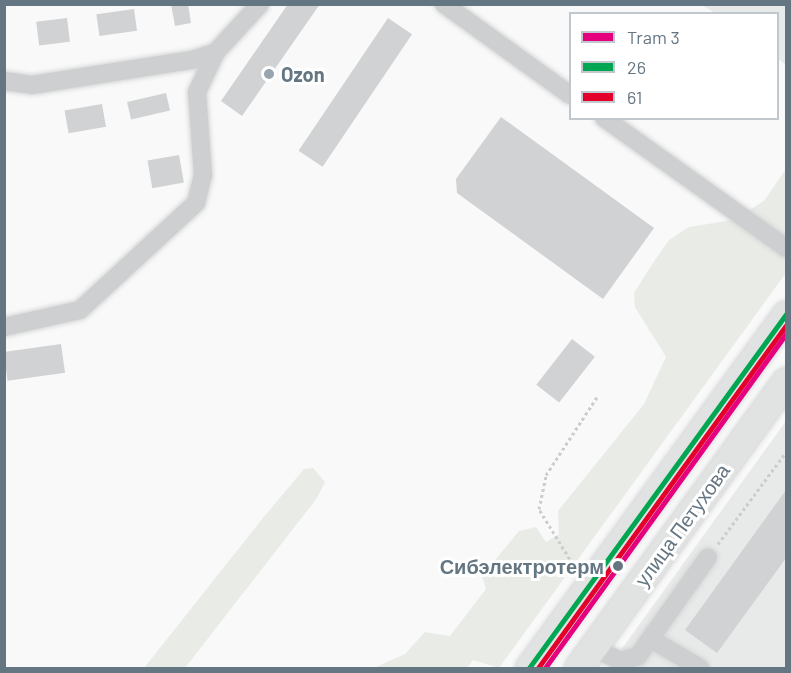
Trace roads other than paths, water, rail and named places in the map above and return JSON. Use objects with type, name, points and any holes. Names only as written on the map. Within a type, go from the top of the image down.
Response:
[{"type":"highway","name":"улица Петухова","points":[[529,669],[786,314]]},
{"type":"highway","name":"улица Петухова","points":[[585,658],[786,381]]},
{"type":"street","points":[[4,327],[80,310],[196,203],[203,147],[197,92],[216,52],[260,4]]},
{"type":"street","points":[[444,4],[569,94]]},
{"type":"street","points":[[4,81],[32,85],[216,52]]},
{"type":"street","points":[[607,120],[786,248]]},
{"type":"street","points":[[585,658],[621,662],[638,656],[708,557]]},
{"type":"street","points":[[651,639],[700,669]]},
{"type":"tram line","name":"3","points":[[545,668],[786,334]]},
{"type":"place","name":"Ozon","points":[[269,74]]},
{"type":"place","name":"Сибэлектротерм","points":[[618,566]]}]
